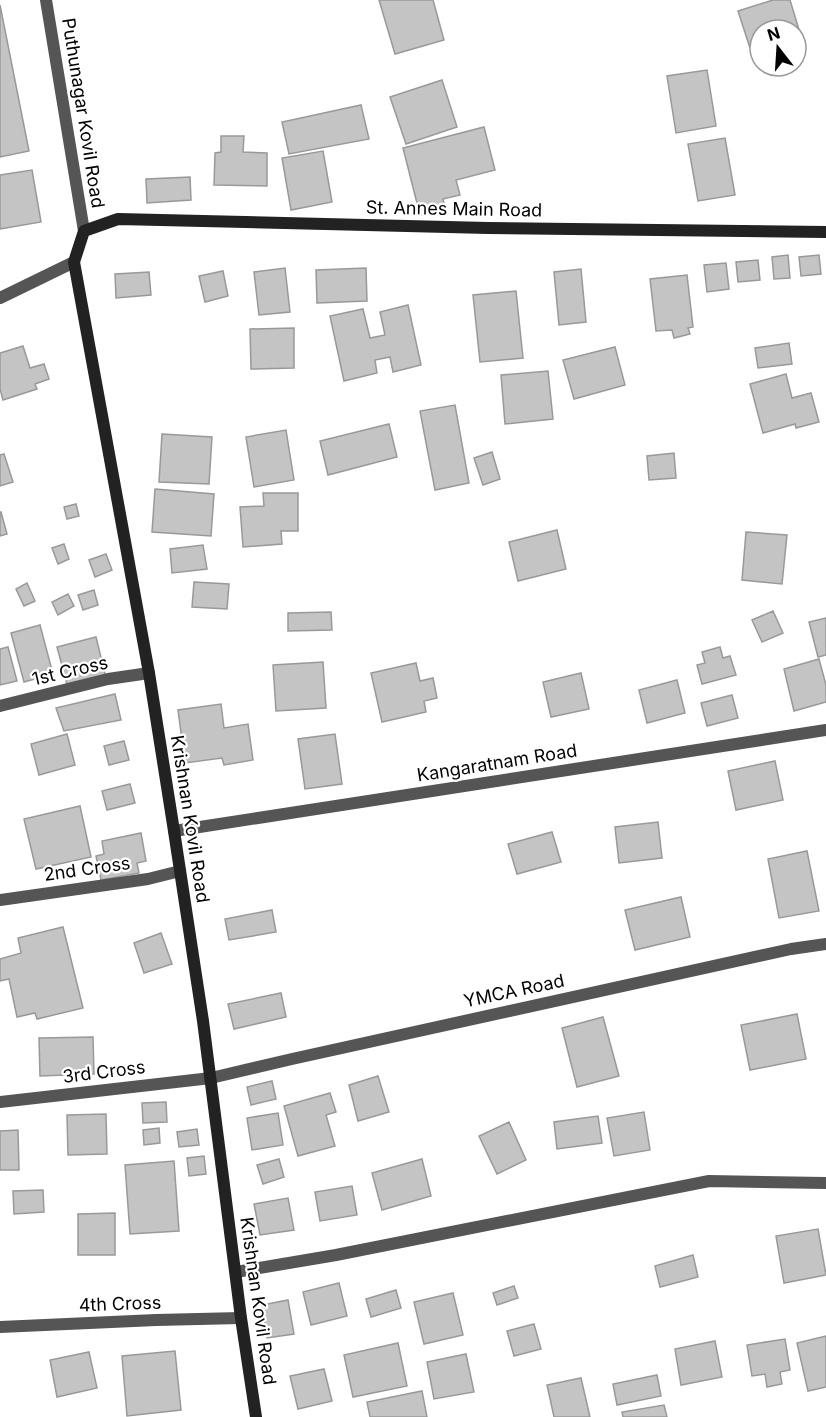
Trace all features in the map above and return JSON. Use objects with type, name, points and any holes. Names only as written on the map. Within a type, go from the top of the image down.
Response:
[{"type":"street","name":"Puthunagar Kovil Road","points":[[46,0],[84,231]]},
{"type":"street","name":"St. Annes Main Road","points":[[84,231],[118,219],[826,235]]},
{"type":"street","name":"Krishnan Kovil Road","points":[[84,231],[74,261],[149,673],[174,831],[211,1078],[241,1318],[256,1417]]},
{"type":"street","points":[[0,298],[74,261]]},
{"type":"street","name":"1st Cross","points":[[0,706],[108,679],[149,673]]},
{"type":"street","name":"Kangaratnam Road","points":[[174,831],[826,730]]},
{"type":"street","name":"2nd Cross","points":[[0,900],[148,879],[180,872]]},
{"type":"street","name":"YMCA Road","points":[[211,1078],[791,949],[826,944]]},
{"type":"street","name":"3rd Cross","points":[[0,1102],[211,1078]]},
{"type":"street","points":[[236,1272],[336,1255],[709,1181],[826,1183]]},
{"type":"street","name":"4th Cross","points":[[0,1327],[241,1318]]},
{"type":"building","points":[[379,0],[433,0],[444,40],[395,54]]},
{"type":"building","points":[[773,0],[790,0],[795,18],[748,18],[748,42],[738,11]]},
{"type":"building","points":[[0,5],[29,151],[0,157]]},
{"type":"building","points":[[707,70],[716,126],[676,133],[667,76]]},
{"type":"building","points":[[442,80],[457,127],[406,144],[390,97]]},
{"type":"building","points":[[361,105],[369,139],[289,154],[282,122]]},
{"type":"building","points":[[484,127],[495,170],[456,180],[460,195],[443,199],[445,209],[420,215],[403,148]]},
{"type":"building","points":[[221,136],[244,136],[243,152],[267,153],[267,186],[214,185],[215,153],[221,152]]},
{"type":"building","points":[[725,138],[735,195],[698,201],[688,144]]},
{"type":"building","points":[[323,151],[332,202],[291,210],[282,158]]},
{"type":"building","points":[[32,170],[41,222],[0,229],[0,175]]},
{"type":"building","points":[[190,177],[191,200],[147,203],[146,179]]},
{"type":"building","points":[[788,255],[790,278],[774,279],[772,257]]},
{"type":"building","points":[[819,255],[821,274],[801,276],[799,257]]},
{"type":"building","points":[[758,260],[760,280],[738,282],[736,262]]},
{"type":"building","points":[[726,263],[729,289],[707,292],[704,265]]},
{"type":"building","points":[[285,268],[290,312],[259,315],[254,272]]},
{"type":"building","points":[[366,268],[367,301],[317,303],[316,270]]},
{"type":"building","points":[[581,269],[586,322],[559,325],[554,272]]},
{"type":"building","points":[[223,271],[228,296],[205,302],[199,276]]},
{"type":"building","points":[[149,272],[151,295],[116,298],[115,274]]},
{"type":"building","points":[[687,275],[693,327],[688,328],[690,334],[674,338],[672,330],[656,331],[650,279]]},
{"type":"building","points":[[516,291],[523,358],[480,362],[473,295]]},
{"type":"building","points":[[408,305],[421,365],[393,372],[390,357],[375,360],[377,373],[344,381],[330,316],[363,309],[370,338],[385,335],[380,312]]},
{"type":"building","points":[[294,328],[294,368],[251,369],[250,329]]},
{"type":"building","points":[[789,343],[792,364],[758,368],[755,348]]},
{"type":"building","points":[[23,346],[30,368],[44,364],[49,379],[35,384],[37,389],[3,400],[0,389],[0,353]]},
{"type":"building","points":[[615,347],[625,385],[574,399],[563,360]]},
{"type":"building","points":[[548,371],[553,419],[505,424],[501,375]]},
{"type":"building","points":[[786,374],[792,398],[811,393],[819,422],[796,428],[795,424],[763,433],[750,384]]},
{"type":"building","points":[[455,405],[469,483],[435,490],[420,411]]},
{"type":"building","points":[[389,424],[397,457],[328,475],[320,441]]},
{"type":"building","points":[[286,430],[294,480],[254,487],[246,437]]},
{"type":"building","points":[[162,434],[212,437],[209,484],[159,482]]},
{"type":"building","points":[[492,452],[500,479],[483,485],[474,458]]},
{"type":"building","points":[[674,453],[676,478],[649,480],[647,456]]},
{"type":"building","points":[[4,454],[13,482],[0,486],[0,455]]},
{"type":"building","points":[[155,489],[214,494],[211,536],[152,532]]},
{"type":"building","points":[[263,493],[298,493],[298,531],[281,531],[282,544],[243,547],[240,507],[264,506]]},
{"type":"building","points":[[76,504],[79,516],[67,519],[64,507]]},
{"type":"building","points":[[0,512],[7,534],[0,536]]},
{"type":"building","points":[[557,530],[566,569],[518,581],[509,542]]},
{"type":"building","points":[[746,532],[787,535],[782,584],[742,580]]},
{"type":"building","points":[[64,544],[69,559],[58,564],[52,548]]},
{"type":"building","points":[[203,545],[207,569],[172,573],[170,549]]},
{"type":"building","points":[[106,554],[112,570],[95,577],[89,560]]},
{"type":"building","points":[[194,582],[229,584],[227,609],[192,607]]},
{"type":"building","points":[[27,583],[35,601],[24,606],[16,589]]},
{"type":"building","points":[[94,590],[98,605],[83,610],[78,595]]},
{"type":"building","points":[[68,594],[74,606],[58,615],[52,602]]},
{"type":"building","points":[[773,611],[783,633],[762,642],[752,620]]},
{"type":"building","points":[[331,612],[332,630],[288,631],[288,613]]},
{"type":"building","points":[[826,618],[826,655],[818,657],[809,622]]},
{"type":"building","points":[[40,625],[53,674],[24,682],[11,633]]},
{"type":"building","points":[[96,637],[106,678],[68,688],[57,647]]},
{"type":"building","points":[[8,647],[17,681],[0,685],[0,649]]},
{"type":"building","points":[[720,647],[723,658],[730,656],[736,675],[702,684],[697,665],[705,663],[702,652]]},
{"type":"building","points":[[819,659],[826,685],[826,702],[794,711],[784,669]]},
{"type":"building","points":[[323,662],[326,708],[276,711],[273,665]]},
{"type":"building","points":[[416,663],[420,681],[433,678],[437,698],[424,701],[426,712],[382,722],[371,673]]},
{"type":"building","points":[[581,673],[589,709],[551,717],[543,682]]},
{"type":"building","points":[[677,680],[685,713],[647,723],[639,690]]},
{"type":"building","points":[[115,694],[121,720],[64,731],[56,708]]},
{"type":"building","points":[[732,695],[738,718],[707,726],[701,703]]},
{"type":"building","points":[[221,704],[224,728],[248,724],[253,760],[224,765],[222,758],[185,763],[178,710]]},
{"type":"building","points":[[67,734],[75,765],[39,775],[31,744]]},
{"type":"building","points":[[335,734],[342,784],[305,789],[298,739]]},
{"type":"building","points":[[124,741],[129,760],[109,765],[104,746]]},
{"type":"building","points":[[775,761],[783,800],[736,810],[728,771]]},
{"type":"building","points":[[130,784],[135,803],[107,810],[102,791]]},
{"type":"building","points":[[80,806],[91,857],[36,869],[24,819]]},
{"type":"building","points":[[658,822],[662,858],[619,863],[615,827]]},
{"type":"building","points":[[552,832],[561,862],[517,874],[508,844]]},
{"type":"building","points":[[141,833],[146,861],[137,863],[139,873],[101,880],[96,856],[104,854],[102,841]]},
{"type":"building","points":[[807,851],[819,911],[779,918],[768,859]]},
{"type":"building","points":[[681,897],[690,937],[635,950],[625,910]]},
{"type":"building","points":[[272,910],[276,932],[229,940],[225,919]]},
{"type":"building","points":[[63,927],[83,1008],[37,1019],[35,1013],[17,1017],[9,979],[0,981],[0,959],[21,953],[18,938]]},
{"type":"building","points":[[161,933],[172,964],[144,973],[134,943]]},
{"type":"building","points":[[281,993],[286,1017],[234,1029],[228,1004]]},
{"type":"building","points":[[797,1014],[806,1059],[750,1070],[741,1025]]},
{"type":"building","points":[[603,1017],[619,1076],[577,1087],[562,1028]]},
{"type":"building","points":[[93,1037],[94,1074],[40,1076],[39,1038]]},
{"type":"building","points":[[378,1076],[389,1112],[358,1121],[349,1085]]},
{"type":"building","points":[[272,1081],[276,1099],[251,1105],[247,1087]]},
{"type":"building","points":[[330,1093],[336,1112],[326,1115],[335,1146],[298,1156],[284,1106]]},
{"type":"building","points":[[166,1102],[167,1122],[143,1123],[142,1103]]},
{"type":"building","points":[[644,1112],[650,1150],[614,1156],[607,1118]]},
{"type":"building","points":[[278,1113],[283,1145],[252,1150],[247,1118]]},
{"type":"building","points":[[106,1114],[107,1154],[68,1155],[67,1115]]},
{"type":"building","points":[[598,1116],[602,1143],[557,1149],[554,1122]]},
{"type":"building","points":[[509,1122],[526,1160],[497,1174],[479,1136]]},
{"type":"building","points":[[159,1128],[160,1143],[144,1145],[143,1130]]},
{"type":"building","points":[[197,1129],[199,1145],[179,1147],[177,1132]]},
{"type":"building","points":[[18,1130],[19,1170],[0,1170],[0,1131]]},
{"type":"building","points":[[204,1156],[206,1174],[189,1176],[187,1158]]},
{"type":"building","points":[[279,1159],[284,1177],[263,1184],[257,1165]]},
{"type":"building","points":[[422,1159],[431,1196],[382,1210],[372,1173]]},
{"type":"building","points":[[174,1161],[179,1231],[130,1234],[125,1165]]},
{"type":"building","points":[[352,1186],[357,1215],[320,1221],[315,1192]]},
{"type":"building","points":[[43,1190],[44,1212],[14,1214],[13,1191]]},
{"type":"building","points":[[288,1198],[294,1230],[260,1235],[254,1204]]},
{"type":"building","points":[[115,1213],[115,1255],[78,1255],[78,1214]]},
{"type":"building","points":[[818,1229],[826,1275],[784,1283],[776,1236]]},
{"type":"building","points":[[693,1255],[698,1277],[660,1287],[655,1266]]},
{"type":"building","points":[[339,1283],[347,1316],[311,1325],[303,1292]]},
{"type":"building","points":[[514,1286],[518,1298],[497,1305],[493,1293]]},
{"type":"building","points":[[396,1290],[401,1308],[371,1317],[366,1299]]},
{"type":"building","points":[[453,1293],[463,1335],[424,1344],[414,1302]]},
{"type":"building","points":[[288,1300],[294,1334],[267,1338],[262,1305]]},
{"type":"building","points":[[534,1324],[541,1349],[514,1356],[507,1331]]},
{"type":"building","points":[[826,1336],[826,1387],[808,1391],[797,1343]]},
{"type":"building","points":[[785,1339],[790,1370],[780,1372],[782,1384],[767,1387],[765,1374],[752,1376],[747,1345]]},
{"type":"building","points":[[715,1341],[722,1377],[681,1385],[675,1349]]},
{"type":"building","points":[[398,1343],[407,1386],[353,1397],[344,1355]]},
{"type":"building","points":[[175,1351],[181,1410],[127,1416],[122,1356]]},
{"type":"building","points":[[89,1352],[97,1388],[57,1397],[50,1360]]},
{"type":"building","points":[[466,1354],[474,1392],[434,1399],[427,1362]]},
{"type":"building","points":[[324,1369],[332,1401],[298,1409],[290,1376]]},
{"type":"building","points":[[657,1375],[661,1396],[617,1405],[613,1384]]},
{"type":"building","points":[[581,1378],[590,1417],[554,1417],[547,1385]]},
{"type":"building","points":[[422,1391],[427,1417],[370,1417],[367,1402]]},
{"type":"building","points":[[664,1405],[667,1417],[623,1417],[622,1412]]}]
